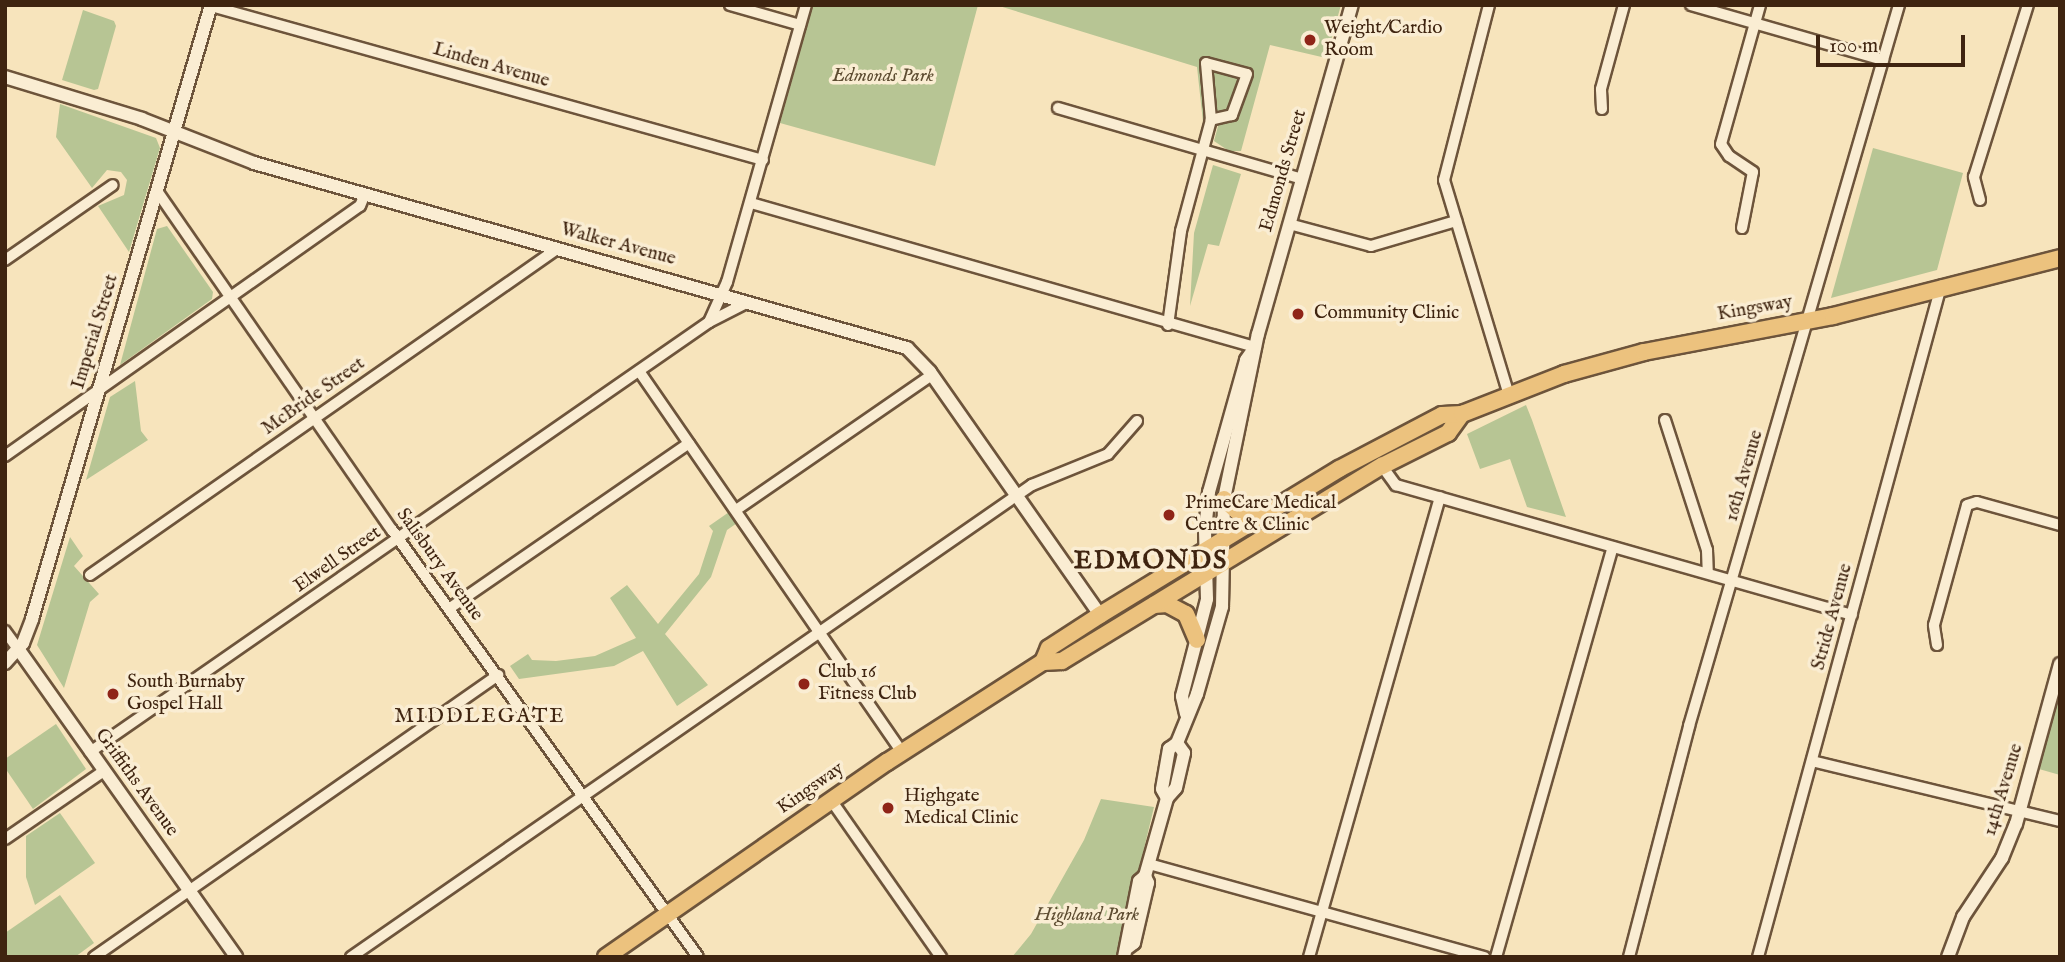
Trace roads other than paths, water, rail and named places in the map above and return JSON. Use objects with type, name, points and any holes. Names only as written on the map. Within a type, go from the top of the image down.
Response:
[{"type":"main road","name":"Kingsway","points":[[1043,662],[1049,648],[1100,615],[1376,448],[1442,415],[1462,414],[1509,395],[1644,352],[1809,321],[2060,258]]},
{"type":"main road","name":"Kingsway","points":[[606,957],[902,752],[1043,662],[1062,661],[1382,466],[1448,433],[1462,414]]},
{"type":"main road","points":[[1224,499],[1237,511],[1261,519]]},
{"type":"main road","points":[[1154,605],[1167,604],[1186,614],[1197,640]]},
{"type":"street","points":[[730,5],[800,25]]},
{"type":"street","name":"Elwell Street","points":[[709,322],[724,295],[806,5]]},
{"type":"street","name":"Edmonds Street","points":[[1186,714],[1182,696],[1220,542],[1224,499],[1255,347],[1352,5]]},
{"type":"street","points":[[1489,5],[1446,162],[1444,180],[1509,395]]},
{"type":"street","points":[[1602,109],[1601,89],[1624,5]]},
{"type":"street","points":[[1691,5],[1883,60]]},
{"type":"street","points":[[1742,228],[1753,172],[1728,156],[1721,144],[1760,5]]},
{"type":"street","name":"16th Avenue","points":[[1629,957],[1689,726],[1899,5]]},
{"type":"street","points":[[1980,200],[1975,177],[2028,5]]},
{"type":"street","name":"Imperial Street","points":[[5,663],[19,650],[32,619],[211,6]]},
{"type":"street","name":"Linden Avenue","points":[[211,6],[763,160]]},
{"type":"street","points":[[1168,326],[1181,231],[1211,120],[1206,63],[1247,74],[1232,116],[1211,120]]},
{"type":"street","name":"Walker Avenue","points":[[5,77],[142,119],[174,134],[364,196],[900,345],[917,355],[932,374],[1100,615]]},
{"type":"street","points":[[1058,108],[1302,178]]},
{"type":"street","points":[[5,260],[113,185]]},
{"type":"street","name":"Salisbury Avenue","points":[[157,191],[313,418],[698,957]]},
{"type":"street","points":[[5,456],[360,206],[364,196]]},
{"type":"street","points":[[751,203],[1168,326],[1255,347]]},
{"type":"street","points":[[1289,224],[1371,246],[1456,220]]},
{"type":"street","name":"McBride Street","points":[[90,575],[557,249]]},
{"type":"street","name":"Stride Avenue","points":[[1758,957],[1941,286]]},
{"type":"street","name":"Elwell Street","points":[[90,752],[709,322],[748,302]]},
{"type":"street","name":"Edmonds Street","points":[[1125,953],[1139,881],[1147,870],[1167,798],[1176,788],[1184,753],[1177,743],[1186,714],[1197,694],[1219,622],[1214,568],[1206,551],[1209,492],[1246,360],[1255,347]]},
{"type":"street","points":[[639,371],[902,752]]},
{"type":"street","points":[[736,510],[932,374]]},
{"type":"street","points":[[1665,420],[1707,551],[1708,573]]},
{"type":"street","points":[[351,957],[1032,485],[1108,454],[1137,421]]},
{"type":"street","points":[[450,608],[689,443]]},
{"type":"street","points":[[1382,466],[1396,485],[1852,615]]},
{"type":"street","points":[[1309,957],[1440,497]]},
{"type":"street","points":[[1937,645],[1934,625],[1965,508],[1970,503],[2060,524]]},
{"type":"street","points":[[1496,957],[1613,547]]},
{"type":"street","name":"Griffiths Avenue","points":[[5,631],[236,957]]},
{"type":"street","name":"14th Avenue","points":[[1948,957],[1963,917],[2002,858],[2020,812],[2060,664]]},
{"type":"street","points":[[94,957],[498,675]]},
{"type":"street","points":[[1812,761],[2060,821]]},
{"type":"street","points":[[5,839],[104,771]]},
{"type":"street","points":[[831,800],[941,957]]},
{"type":"street","points":[[1147,870],[1321,912],[1484,957]]},
{"type":"place","name":"Weight/Cardio Room","points":[[1310,40]]},
{"type":"place","name":"Community Clinic","points":[[1298,314]]},
{"type":"place","name":"PrimeCare Medical Centre & Clinic","points":[[1169,515]]},
{"type":"place","name":"Club 16 Fitness Club","points":[[804,684]]},
{"type":"place","name":"South Burnaby Gospel Hall","points":[[113,694]]},
{"type":"place","name":"Highgate Medical Clinic","points":[[888,808]]},
{"type":"district","name":"EDMONDS","points":[[1151,561]]},
{"type":"district","name":"MIDDLEGATE","points":[[480,717]]},
{"type":"park label","name":"Edmonds Park","points":[[883,77]]},
{"type":"park label","name":"Highland Park","points":[[1087,916]]}]
